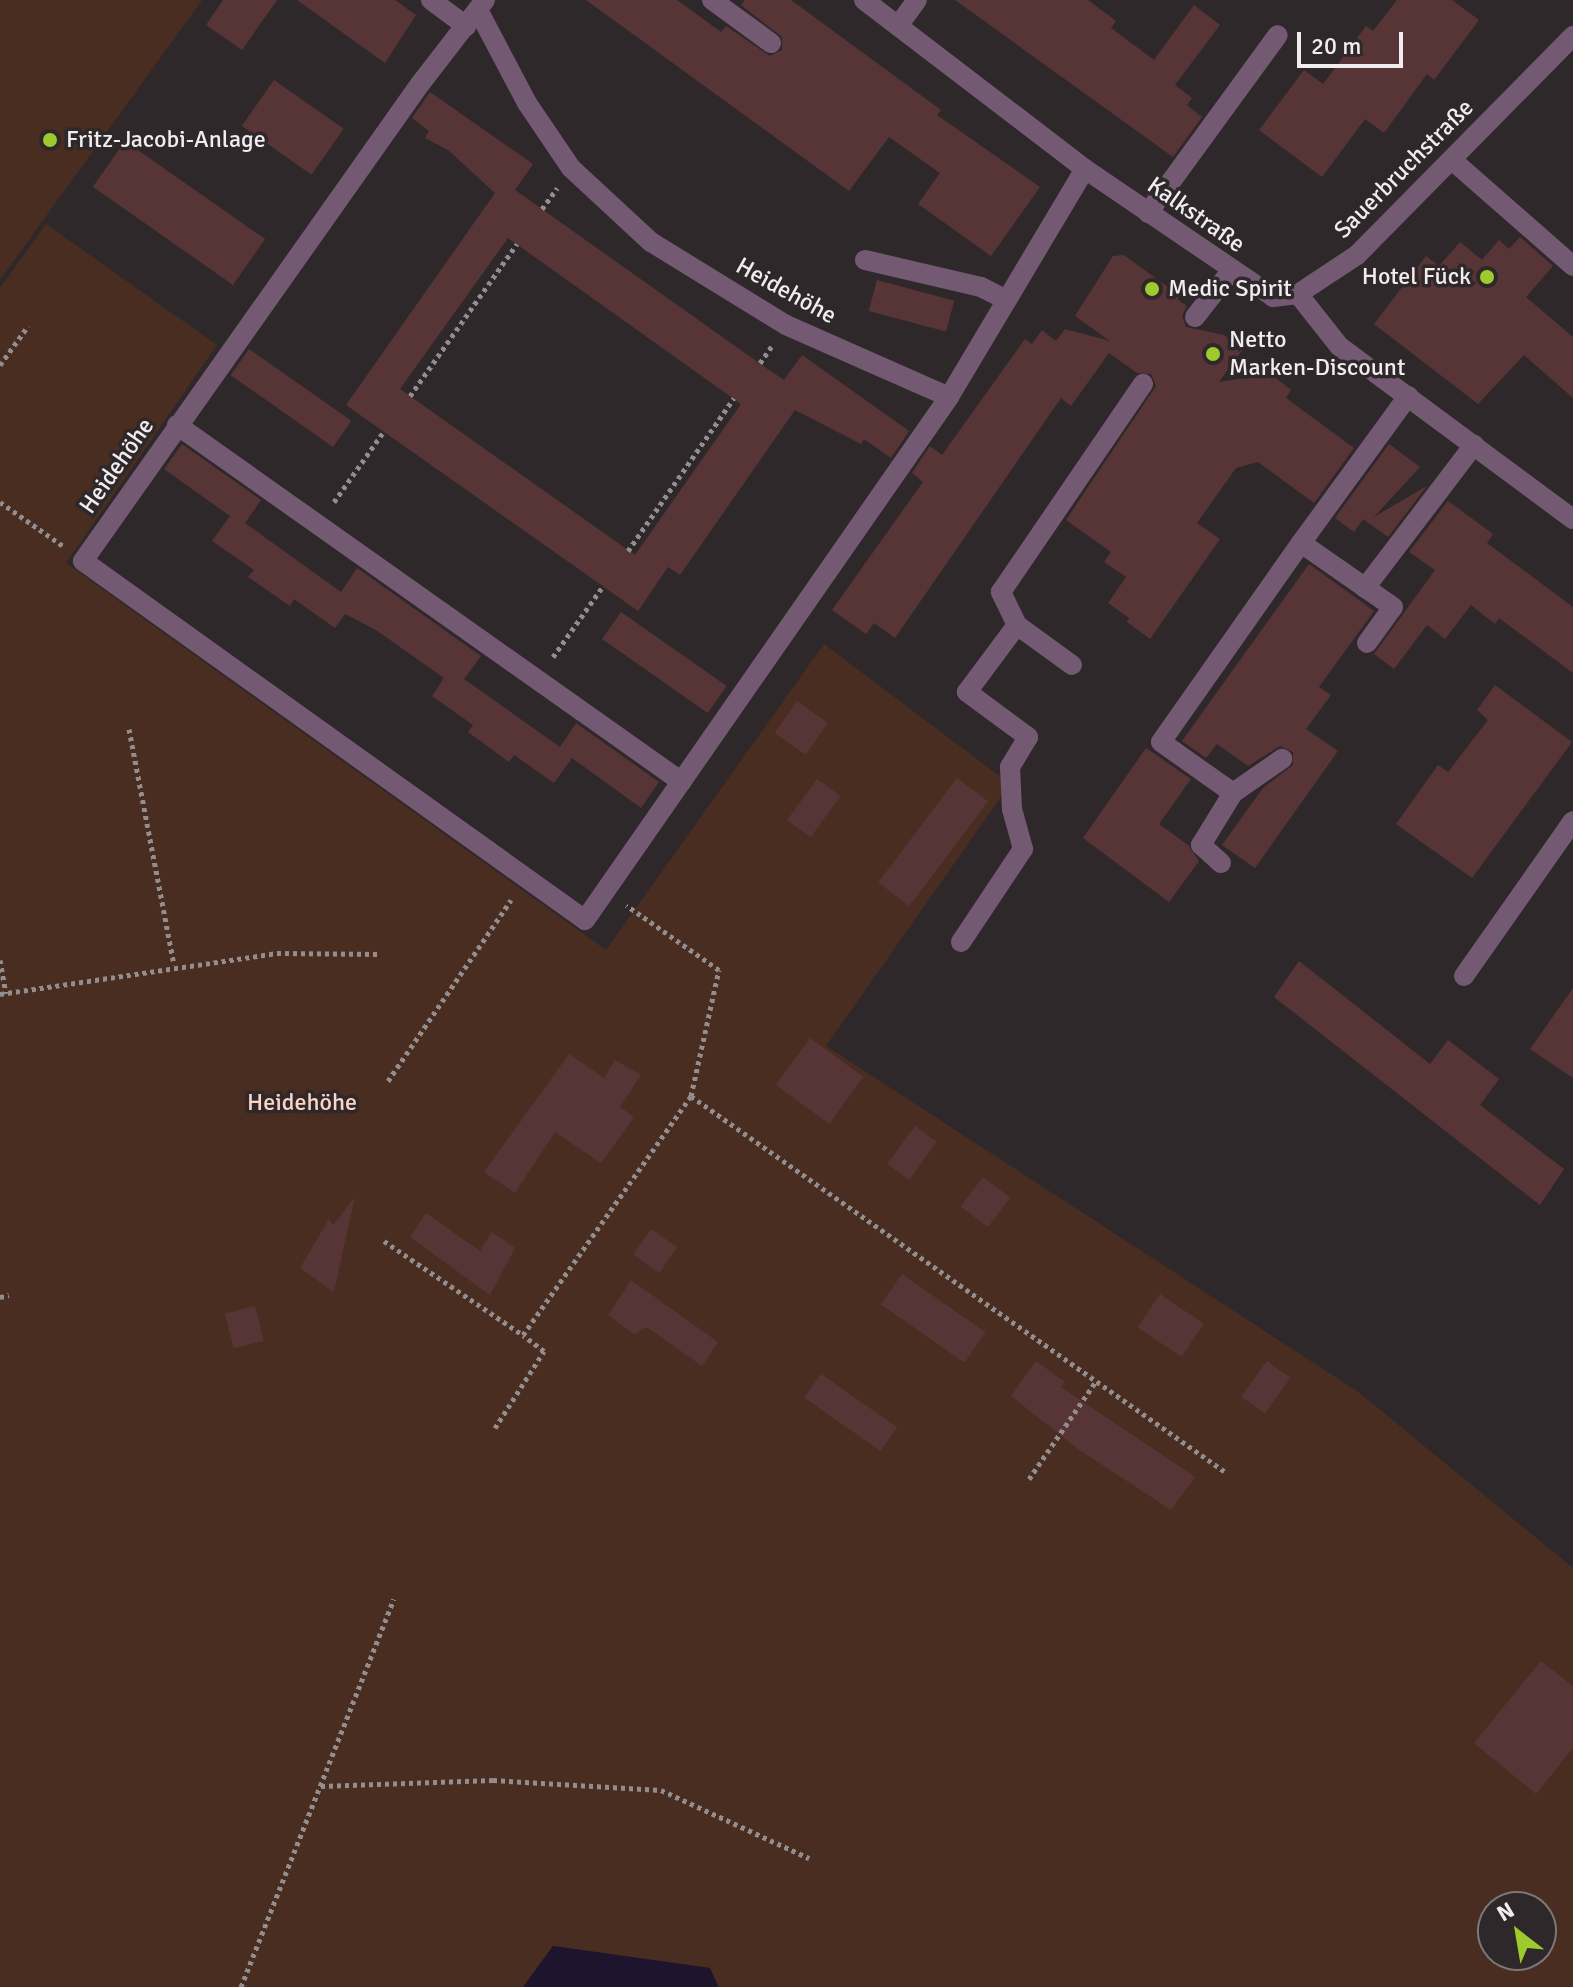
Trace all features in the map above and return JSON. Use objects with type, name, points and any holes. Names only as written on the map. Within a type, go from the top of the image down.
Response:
[{"type":"street","points":[[431,0],[476,12]]},
{"type":"street","points":[[712,0],[771,43]]},
{"type":"street","name":"Kalkstraße","points":[[864,0],[1085,169],[1231,271],[1273,297],[1298,294]]},
{"type":"street","points":[[898,26],[917,0]]},
{"type":"street","name":"Heidehöhe","points":[[83,561],[177,425],[476,12],[527,103],[571,168],[651,242],[786,325],[949,397]]},
{"type":"street","points":[[1148,213],[1278,35]]},
{"type":"street","name":"Sauerbruchstraße","points":[[1298,294],[1357,255],[1573,36]]},
{"type":"street","points":[[1452,160],[1573,266]]},
{"type":"street","points":[[83,561],[585,920],[949,397],[1085,169]]},
{"type":"street","points":[[865,260],[981,287],[1007,300]]},
{"type":"street","points":[[1195,317],[1231,271]]},
{"type":"street","points":[[1298,294],[1339,346],[1573,519]]},
{"type":"street","points":[[1072,665],[1017,625],[1001,592],[1143,384]]},
{"type":"street","points":[[1233,793],[1161,742],[1408,396]]},
{"type":"street","name":"Heidehöhe","points":[[177,425],[317,527],[682,782]]},
{"type":"street","points":[[1365,588],[1474,445]]},
{"type":"street","points":[[1301,543],[1393,607],[1367,643]]},
{"type":"street","points":[[961,942],[1023,849],[1012,809],[1010,767],[1028,737],[967,692],[1017,625]]},
{"type":"street","points":[[1221,863],[1201,845],[1233,793],[1282,759]]},
{"type":"street","points":[[1464,976],[1573,821]]},
{"type":"path","points":[[410,396],[517,244]]},
{"type":"path","points":[[0,365],[28,326]]},
{"type":"path","points":[[628,551],[734,398]]},
{"type":"path","points":[[317,527],[384,431]]},
{"type":"path","points":[[0,502],[83,561]]},
{"type":"path","points":[[537,680],[603,586]]},
{"type":"path","points":[[129,729],[174,965]]},
{"type":"path","points":[[388,1081],[526,878]]},
{"type":"path","points":[[523,1335],[691,1096],[719,970],[605,891]]},
{"type":"path","points":[[0,960],[3,994],[174,965],[277,953],[380,954]]},
{"type":"path","points":[[691,1096],[1224,1471]]},
{"type":"path","points":[[384,1241],[544,1351],[495,1428]]},
{"type":"path","points":[[0,1297],[9,1295]]},
{"type":"path","points":[[1029,1479],[1096,1381]]},
{"type":"path","points":[[241,1987],[394,1599]]},
{"type":"path","points":[[321,1786],[493,1780],[661,1790],[809,1858]]},
{"type":"green space","name":"Fritz-Jacobi-Anlage","points":[[0,0],[202,0],[0,280]]},
{"type":"green space","points":[[46,224],[217,345],[66,563],[606,950],[824,644],[1010,784],[826,1046],[1357,1391],[1573,1568],[1573,1987],[719,1987],[710,1968],[553,1946],[523,1987],[0,1987],[0,288]]},
{"type":"shaded area","points":[[553,1946],[710,1968],[718,1987],[523,1987]]},
{"type":"building","points":[[223,0],[277,0],[242,50],[206,25]]},
{"type":"building","points":[[297,0],[395,0],[416,15],[385,63]]},
{"type":"building","points":[[586,0],[677,0],[721,32],[726,26],[770,56],[782,50],[782,37],[741,5],[745,0],[791,0],[941,110],[937,115],[1040,187],[991,256],[918,204],[940,173],[889,137],[849,191]]},
{"type":"building","points":[[955,0],[1088,0],[1116,21],[1111,28],[1154,60],[1194,5],[1220,25],[1175,85],[1192,98],[1187,105],[1202,117],[1173,157]]},
{"type":"building","points":[[1397,0],[1452,0],[1479,20],[1434,80],[1427,74],[1384,133],[1365,119],[1322,177],[1259,130],[1304,70],[1323,84],[1366,26],[1373,31]]},
{"type":"building","points":[[274,80],[344,129],[312,175],[242,126]]},
{"type":"building","points":[[430,92],[533,164],[515,190],[784,380],[802,355],[909,431],[891,458],[864,439],[861,444],[795,410],[680,575],[668,567],[638,611],[346,405],[495,193],[448,150],[425,138],[429,131],[412,118]],"holes":[[[508,238],[741,404],[635,555],[400,389]]]},
{"type":"building","points":[[125,141],[265,239],[233,285],[93,187]]},
{"type":"building","points":[[1520,237],[1553,266],[1526,297],[1573,337],[1573,398],[1524,355],[1478,404],[1374,324],[1426,256],[1439,266],[1460,242],[1482,260],[1499,240],[1509,249]]},
{"type":"building","points":[[1124,255],[1180,296],[1177,299],[1187,306],[1182,316],[1186,327],[1224,335],[1243,349],[1219,382],[1271,374],[1291,390],[1286,398],[1354,448],[1314,503],[1258,462],[1236,468],[1197,523],[1220,539],[1150,639],[1108,603],[1126,577],[1104,562],[1111,552],[1066,520],[1156,386],[1151,374],[1137,373],[1109,353],[1071,406],[1061,398],[895,638],[874,623],[866,634],[832,610],[923,482],[912,473],[930,446],[942,455],[1025,339],[1032,344],[1042,330],[1056,341],[1065,329],[1110,341],[1075,316],[1113,256]]},
{"type":"building","points":[[877,280],[954,301],[946,332],[869,311]]},
{"type":"building","points":[[249,349],[351,421],[333,447],[231,375]]},
{"type":"building","points":[[182,444],[261,500],[245,523],[341,592],[357,568],[481,656],[464,679],[560,747],[576,723],[659,782],[641,808],[572,758],[554,783],[514,755],[509,762],[468,732],[473,725],[432,696],[444,678],[376,630],[345,614],[335,628],[294,599],[290,606],[248,577],[254,570],[212,541],[230,516],[164,469]]},
{"type":"building","points":[[1389,444],[1420,467],[1374,517],[1427,486],[1388,537],[1363,519],[1354,532],[1335,518]]},
{"type":"building","points":[[1448,501],[1493,534],[1487,543],[1573,607],[1573,673],[1499,618],[1495,624],[1471,605],[1445,639],[1427,625],[1394,669],[1374,654],[1435,570],[1409,552]]},
{"type":"building","points":[[1309,564],[1374,611],[1319,687],[1331,695],[1306,729],[1338,751],[1255,868],[1222,845],[1263,788],[1293,765],[1293,752],[1280,746],[1248,766],[1217,744],[1206,758],[1182,741]]},
{"type":"building","points":[[621,612],[727,686],[708,713],[602,639]]},
{"type":"building","points":[[1495,685],[1572,742],[1472,878],[1396,824],[1438,765],[1448,772],[1488,720],[1477,710]]},
{"type":"building","points":[[797,701],[828,723],[806,755],[775,733]]},
{"type":"building","points":[[1146,748],[1191,779],[1159,824],[1188,845],[1199,861],[1169,902],[1083,838]]},
{"type":"building","points":[[957,778],[988,801],[909,906],[878,883]]},
{"type":"building","points":[[817,779],[840,796],[810,837],[787,820]]},
{"type":"building","points":[[1299,961],[1430,1064],[1448,1040],[1499,1079],[1480,1105],[1564,1169],[1540,1205],[1274,997]]},
{"type":"building","points":[[1573,988],[1573,1078],[1530,1049]]},
{"type":"building","points":[[810,1038],[863,1077],[829,1124],[776,1085]]},
{"type":"building","points":[[569,1054],[604,1078],[615,1060],[641,1075],[620,1107],[634,1117],[601,1163],[555,1132],[515,1193],[484,1172]]},
{"type":"building","points":[[915,1126],[937,1142],[909,1180],[887,1164]]},
{"type":"building","points":[[983,1177],[1010,1197],[988,1227],[961,1207]]},
{"type":"building","points":[[355,1197],[334,1292],[300,1268],[329,1219],[333,1225]]},
{"type":"building","points":[[426,1213],[480,1251],[492,1232],[515,1248],[490,1295],[410,1237]]},
{"type":"building","points":[[651,1229],[677,1247],[659,1273],[633,1254]]},
{"type":"building","points":[[902,1274],[986,1333],[964,1363],[881,1304]]},
{"type":"building","points":[[631,1280],[718,1342],[702,1366],[647,1327],[634,1334],[608,1315]]},
{"type":"building","points":[[1160,1294],[1204,1324],[1182,1357],[1138,1327]]},
{"type":"building","points":[[255,1306],[264,1341],[234,1348],[225,1313]]},
{"type":"building","points":[[1036,1361],[1065,1382],[1061,1387],[1195,1477],[1171,1510],[1078,1449],[1011,1396]]},
{"type":"building","points":[[1267,1361],[1290,1378],[1265,1414],[1241,1397]]},
{"type":"building","points":[[821,1374],[897,1427],[881,1451],[804,1398]]},
{"type":"building","points":[[1541,1661],[1573,1686],[1573,1748],[1536,1794],[1474,1743]]},
{"type":"place","name":"Fritz-Jacobi-Anlage","points":[[50,140]]},
{"type":"place","name":"Hotel Fück","points":[[1487,277]]},
{"type":"place","name":"Medic Spirit","points":[[1152,289]]},
{"type":"place","name":"Netto Marken-Discount","points":[[1213,354]]}]
